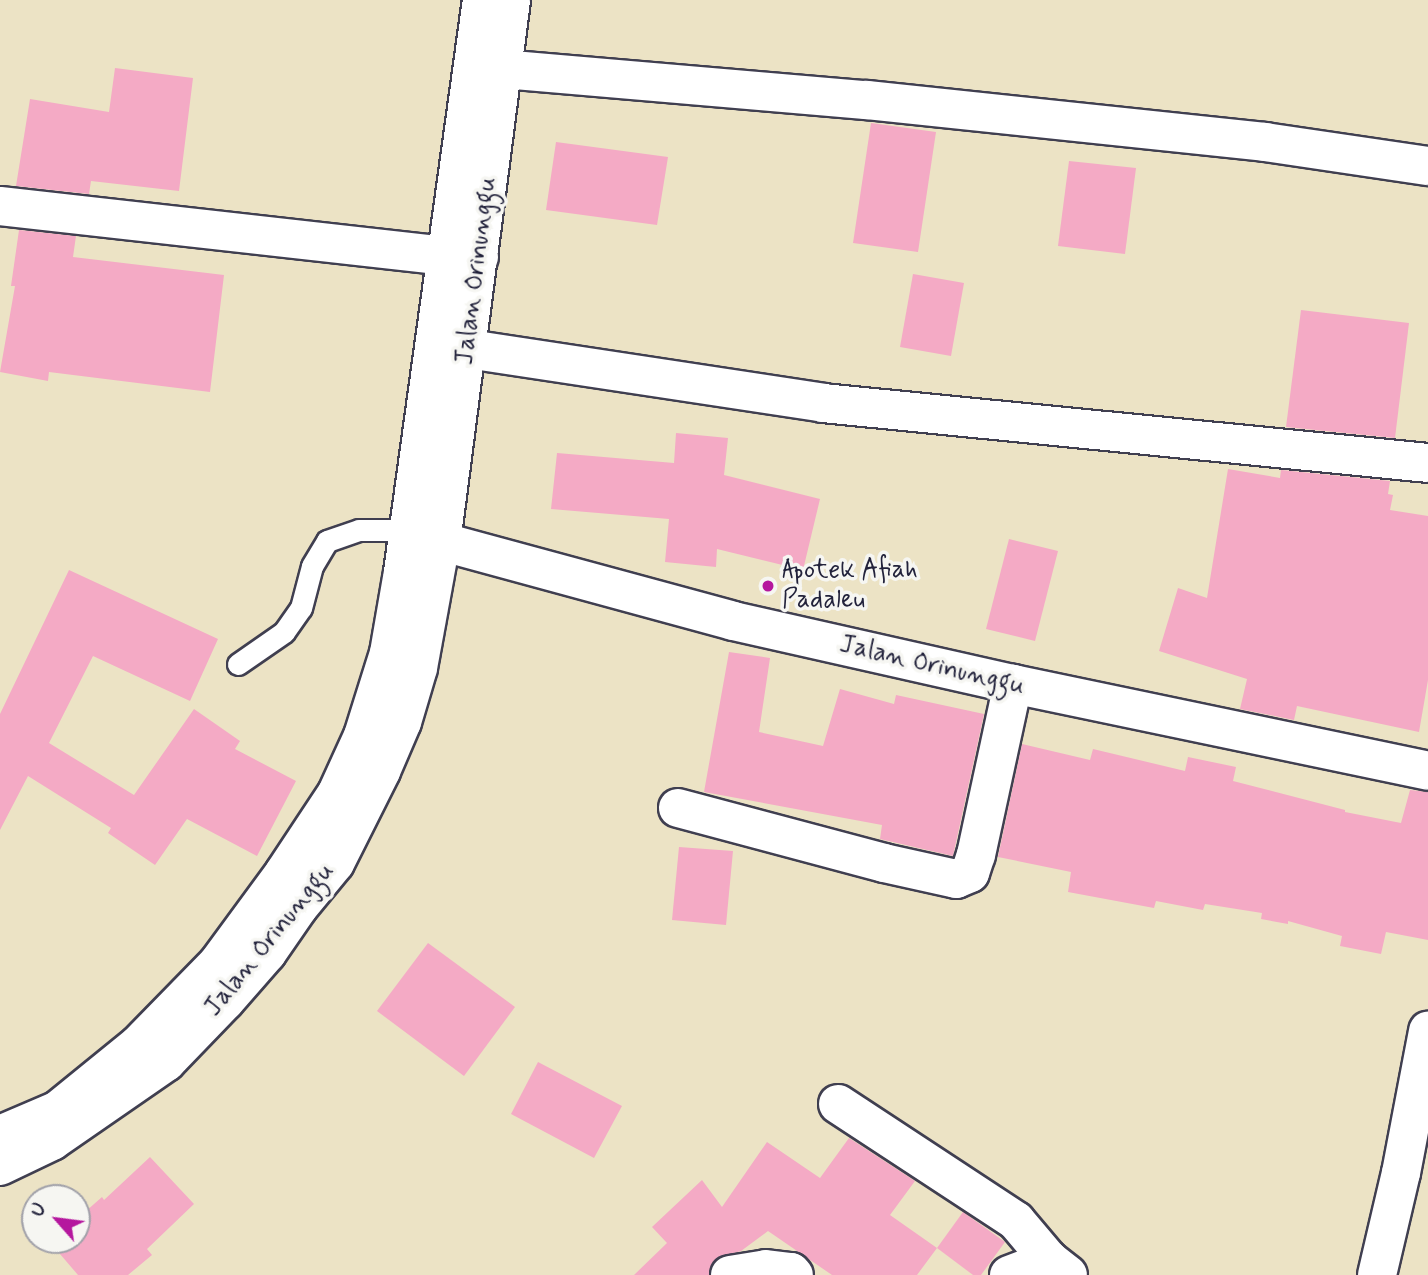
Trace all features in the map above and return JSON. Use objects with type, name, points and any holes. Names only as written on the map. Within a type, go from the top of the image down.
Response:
[{"type":"street","name":"Jalan Orinunggu","points":[[0,1135],[58,1110],[138,1045],[218,963],[284,873],[337,793],[363,736],[388,653],[468,349],[463,257],[482,0]]},
{"type":"street","name":"Jalan Orinunggu","points":[[0,1166],[52,1141],[166,1062],[259,963],[335,863],[402,722],[418,668],[419,535],[463,257],[502,69],[511,0]]},
{"type":"street","points":[[502,69],[908,104],[1265,142],[1428,166]]},
{"type":"street","points":[[0,206],[463,257]]},
{"type":"street","points":[[468,349],[823,403],[1428,463]]},
{"type":"street","name":"Jalan Orinunggu","points":[[419,535],[733,621],[1013,684],[1428,771]]},
{"type":"street","points":[[678,808],[884,863],[956,879],[970,873],[976,855],[1013,684]]},
{"type":"street","points":[[1377,1275],[1401,1173],[1428,1031]]},
{"type":"street","points":[[838,1104],[1016,1221],[1058,1268]]},
{"type":"street","points":[[1009,1275],[1058,1268]]},
{"type":"street","points":[[730,1275],[766,1269],[791,1272],[794,1275]]},
{"type":"lane","points":[[238,664],[284,632],[301,608],[312,566],[327,541],[359,530],[419,535]]},
{"type":"building","points":[[115,68],[193,78],[179,191],[91,181],[89,194],[16,186],[30,99],[109,112]]},
{"type":"building","points":[[871,123],[936,132],[918,252],[853,243]]},
{"type":"building","points":[[556,142],[668,157],[657,225],[546,210]]},
{"type":"building","points":[[1069,161],[1136,168],[1125,254],[1058,246]]},
{"type":"building","points":[[19,230],[76,236],[73,257],[224,275],[210,392],[49,372],[48,381],[0,372],[15,286],[11,286]]},
{"type":"building","points":[[913,274],[964,283],[951,356],[900,347]]},
{"type":"building","points":[[1301,310],[1409,323],[1395,438],[1286,427]]},
{"type":"building","points":[[676,433],[728,438],[724,475],[820,499],[803,570],[717,549],[716,567],[665,562],[669,519],[551,509],[557,453],[674,463]]},
{"type":"building","points":[[1228,469],[1280,478],[1281,470],[1390,481],[1388,494],[1393,495],[1390,510],[1428,516],[1428,680],[1419,732],[1297,706],[1294,720],[1240,709],[1247,679],[1159,651],[1178,588],[1207,598]]},
{"type":"building","points":[[1009,539],[1058,551],[1035,641],[986,629]]},
{"type":"building","points":[[69,570],[218,639],[190,701],[93,656],[49,743],[134,795],[194,709],[240,741],[235,749],[296,781],[257,856],[187,819],[155,865],[108,833],[111,828],[28,776],[0,830],[0,714]]},
{"type":"building","points":[[729,652],[770,658],[759,732],[823,746],[840,689],[894,704],[896,695],[984,714],[953,856],[880,839],[882,825],[704,792]]},
{"type":"building","points":[[1022,744],[1090,760],[1093,749],[1185,771],[1188,757],[1236,767],[1233,781],[1345,812],[1401,823],[1410,790],[1428,792],[1428,940],[1386,932],[1381,954],[1340,946],[1342,936],[1288,921],[1288,924],[1261,919],[1262,913],[1205,904],[1203,910],[1156,901],[1154,908],[1068,892],[1071,872],[998,857]]},
{"type":"building","points":[[679,847],[733,851],[726,925],[672,920]]},
{"type":"building","points":[[428,943],[515,1007],[464,1076],[377,1011]]},
{"type":"building","points":[[538,1062],[622,1106],[594,1158],[511,1114]]},
{"type":"building","points":[[849,1138],[915,1181],[890,1215],[937,1248],[917,1275],[832,1275],[768,1231],[741,1251],[717,1258],[709,1275],[634,1275],[667,1243],[652,1227],[702,1180],[722,1207],[767,1142],[820,1178]]},
{"type":"building","points":[[150,1157],[194,1204],[147,1249],[152,1255],[128,1275],[78,1275],[60,1254],[91,1254],[91,1207],[102,1197],[104,1200]]},
{"type":"building","points":[[963,1212],[1005,1242],[981,1275],[973,1275],[937,1248]]},
{"type":"place","name":"Apotek Afiah Padaleu","points":[[768,586]]}]
